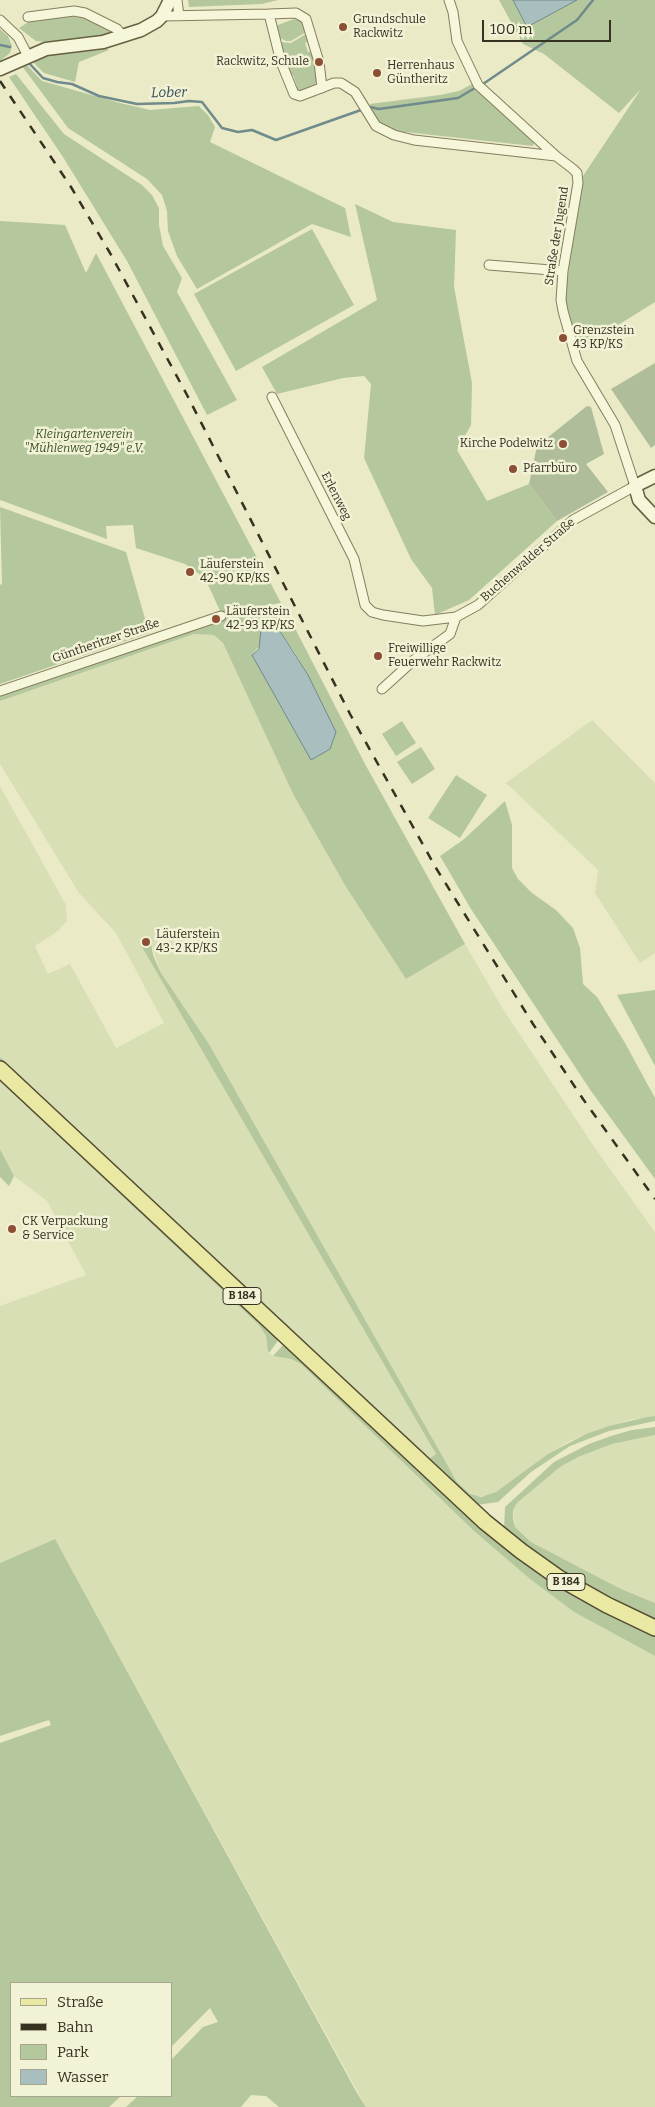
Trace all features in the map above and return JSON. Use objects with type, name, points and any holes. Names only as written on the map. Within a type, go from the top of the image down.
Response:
[{"type":"main road","name":"B 184","points":[[0,1070],[485,1522],[521,1551],[576,1588],[616,1610],[655,1628]]},
{"type":"street","points":[[0,69],[46,49],[103,42],[123,36],[150,25],[162,16],[170,0]]},
{"type":"street","points":[[177,0],[178,16]]},
{"type":"street","points":[[449,0],[453,12],[456,41],[478,85],[556,156]]},
{"type":"street","points":[[28,17],[85,12],[117,29],[123,36]]},
{"type":"street","points":[[162,16],[296,13],[306,20],[319,62],[322,88]]},
{"type":"street","points":[[269,14],[281,62],[294,94],[300,96],[334,83],[341,83],[348,86],[359,98],[376,126],[394,135],[414,140],[556,156]]},
{"type":"street","points":[[0,20],[18,37],[28,56]]},
{"type":"street","name":"Straße der Jugend","points":[[556,156],[573,169],[578,179],[563,271],[562,306],[577,361],[615,424],[635,486]]},
{"type":"street","points":[[489,265],[563,271]]},
{"type":"street","name":"Erlenweg","points":[[272,397],[354,559],[368,609]]},
{"type":"street","name":"Buchenwalder Straße","points":[[368,609],[383,615],[423,621],[456,617],[478,605],[573,520],[655,476]]},
{"type":"street","points":[[635,486],[639,500],[655,517]]},
{"type":"street","name":"Güntheritzer Straße","points":[[0,691],[221,616]]},
{"type":"street","points":[[382,689],[414,660],[450,634],[456,617]]},
{"type":"green space","points":[[188,0],[278,0],[262,4],[189,7]]},
{"type":"green space","points":[[499,0],[513,0],[527,27],[577,0],[655,0],[655,302],[578,350],[565,298],[581,179],[641,89],[619,113],[544,54],[523,44]]},
{"type":"green space","points":[[83,15],[114,33],[45,42],[36,41],[19,28],[30,21]]},
{"type":"green space","points":[[294,19],[302,22],[306,32],[291,41],[286,41],[277,36],[276,28],[278,25]]},
{"type":"green space","points":[[0,29],[8,36],[12,46],[10,53],[0,61]]},
{"type":"green space","points":[[306,34],[309,41],[305,43],[308,52],[312,51],[317,79],[315,86],[299,93],[294,88],[297,86],[293,75],[289,76],[277,40],[291,43]]},
{"type":"green space","points":[[106,48],[109,50],[79,62],[75,82],[44,73],[31,60],[42,55]]},
{"type":"green space","points":[[27,65],[42,81],[120,103],[150,110],[199,106],[208,115],[215,127],[210,142],[345,208],[351,237],[312,224],[197,289],[177,256],[168,231],[167,211],[162,195],[147,179],[68,128],[22,66]]},
{"type":"green space","points":[[16,74],[64,134],[142,185],[152,195],[159,208],[159,225],[163,246],[182,278],[177,292],[237,400],[207,415],[127,261],[63,157],[9,77]]},
{"type":"green space","points":[[472,84],[500,112],[527,134],[534,142],[533,146],[396,131],[382,125],[374,115],[370,104],[440,95],[459,91]]},
{"type":"green space","points":[[355,204],[393,222],[456,230],[454,287],[472,383],[471,425],[457,450],[487,501],[529,484],[557,521],[469,600],[435,615],[432,588],[411,559],[364,458],[371,384],[364,376],[343,378],[277,394],[262,367],[377,300]]},
{"type":"green space","name":"Kleingartenverein \"Mühlenweg 1949\" e.V.","points":[[0,221],[65,225],[86,273],[96,253],[281,603],[221,613],[205,578],[185,564],[136,548],[133,525],[106,526],[107,539],[0,500]]},
{"type":"green space","points":[[312,229],[354,305],[236,371],[194,294]]},
{"type":"green space","points":[[655,363],[655,445],[651,448],[611,389]]},
{"type":"green space","points":[[587,406],[591,407],[604,454],[586,464],[608,492],[557,521],[529,484],[537,446]]},
{"type":"green space","points":[[0,507],[126,552],[149,633],[0,684],[0,585],[2,584]]},
{"type":"green space","points":[[284,607],[365,764],[465,944],[406,979],[346,887],[293,794],[223,643],[214,635],[194,634],[0,701],[0,695],[201,625],[237,615]],"holes":[[[278,628],[308,675],[252,654]]]},
{"type":"green space","points":[[194,634],[214,635],[223,643],[293,794],[346,887],[406,979],[465,944],[503,1009],[595,1148],[655,1232],[655,1416],[629,1420],[568,1442],[548,1454],[508,1485],[486,1496],[470,1494],[457,1482],[209,1044],[161,973],[151,943],[142,947],[436,1453],[430,1458],[0,1057],[0,786],[66,905],[67,921],[58,931],[35,946],[48,974],[70,964],[116,1048],[164,1023],[116,933],[79,893],[0,764],[0,701]]},
{"type":"green space","points":[[592,720],[655,783],[655,953],[640,963],[595,893],[598,870],[506,783]]},
{"type":"green space","points":[[402,721],[416,743],[396,756],[382,734]]},
{"type":"green space","points":[[421,747],[435,769],[412,784],[397,762]]},
{"type":"green space","points":[[456,775],[487,795],[460,838],[428,818]]},
{"type":"green space","points":[[505,801],[512,825],[512,868],[518,879],[532,893],[556,910],[573,928],[580,948],[583,984],[597,997],[655,1098],[655,1179],[591,1091],[471,909],[440,856],[463,840]]},
{"type":"green space","points":[[151,943],[153,955],[161,973],[209,1044],[457,1482],[470,1494],[481,1497],[496,1492],[548,1454],[586,1434],[609,1426],[647,1417],[655,1416],[655,1421],[609,1431],[570,1446],[531,1472],[498,1502],[476,1505],[0,1063],[0,1057],[430,1458],[436,1454],[142,947]]},
{"type":"green space","points":[[655,990],[655,1066],[617,995]]},
{"type":"green space","points":[[0,1076],[278,1337],[277,1342],[269,1353],[266,1336],[259,1325],[0,1081]]},
{"type":"green space","points":[[0,1081],[259,1325],[266,1336],[268,1353],[273,1356],[291,1359],[301,1364],[474,1531],[530,1579],[574,1612],[655,1656],[655,2107],[366,2107],[55,1539],[0,1563],[0,1306],[86,1275],[47,1201],[14,1176],[0,1149]]},
{"type":"green space","points":[[0,1149],[14,1176],[9,1186],[0,1177]]},
{"type":"green space","points":[[286,1345],[482,1527],[655,1634],[655,1656],[574,1612],[530,1579],[474,1531],[301,1364],[291,1359],[273,1356],[282,1346]]},
{"type":"green space","points":[[655,1427],[655,1435],[612,1444],[578,1457],[560,1467],[517,1503],[513,1510],[513,1519],[515,1527],[531,1542],[619,1588],[655,1603],[655,1624],[560,1574],[504,1530],[505,1507],[554,1462],[589,1444],[611,1436],[632,1430]]},
{"type":"green space","points":[[655,1435],[655,1603],[619,1588],[531,1542],[515,1527],[513,1510],[517,1503],[560,1467],[578,1457],[612,1444]]},
{"type":"green space","points":[[55,1539],[366,2107],[279,2107],[266,2096],[251,2095],[241,2107],[126,2107],[137,2097],[172,2097],[172,2059],[203,2027],[218,2022],[210,2008],[172,2046],[172,1982],[10,1982],[10,2097],[120,2097],[109,2107],[0,2107],[0,1743],[51,1725],[49,1720],[0,1736],[0,1563]]},
{"type":"water","points":[[513,0],[577,0],[527,27]]},
{"type":"water","points":[[278,628],[308,675],[336,732],[330,749],[311,760],[252,655],[259,649],[261,630]]},
{"type":"waterway","name":"Lober","points":[[483,84],[577,20],[593,0]]},
{"type":"waterway","name":"Lober","points":[[0,45],[10,47]]},
{"type":"waterway","name":"Lober","points":[[28,62],[43,78],[72,84],[99,96],[137,104],[202,102],[222,128],[238,132],[252,130],[276,140],[361,110]]},
{"type":"waterway","name":"Lober","points":[[370,107],[379,109],[458,98],[475,88]]},
{"type":"railway","points":[[0,81],[71,187],[110,253],[187,395],[350,714],[436,868],[533,1024],[583,1099],[655,1199]]},
{"type":"place","name":"Grundschule Rackwitz","points":[[343,27]]},
{"type":"place","name":"Rackwitz, Schule","points":[[319,62]]},
{"type":"place","name":"Herrenhaus Güntheritz","points":[[377,73]]},
{"type":"place","name":"Grenzstein 43 KP/KS","points":[[563,338]]},
{"type":"place","name":"Kirche Podelwitz","points":[[563,444]]},
{"type":"place","name":"Pfarrbüro","points":[[513,469]]},
{"type":"place","name":"Läuferstein 42-90 KP/KS","points":[[190,572]]},
{"type":"place","name":"Läuferstein 42-93 KP/KS","points":[[216,619]]},
{"type":"place","name":"Freiwillige Feuerwehr Rackwitz","points":[[378,656]]},
{"type":"place","name":"Läuferstein 43-2 KP/KS","points":[[146,942]]},
{"type":"place","name":"CK Verpackung & Service","points":[[12,1229]]}]
